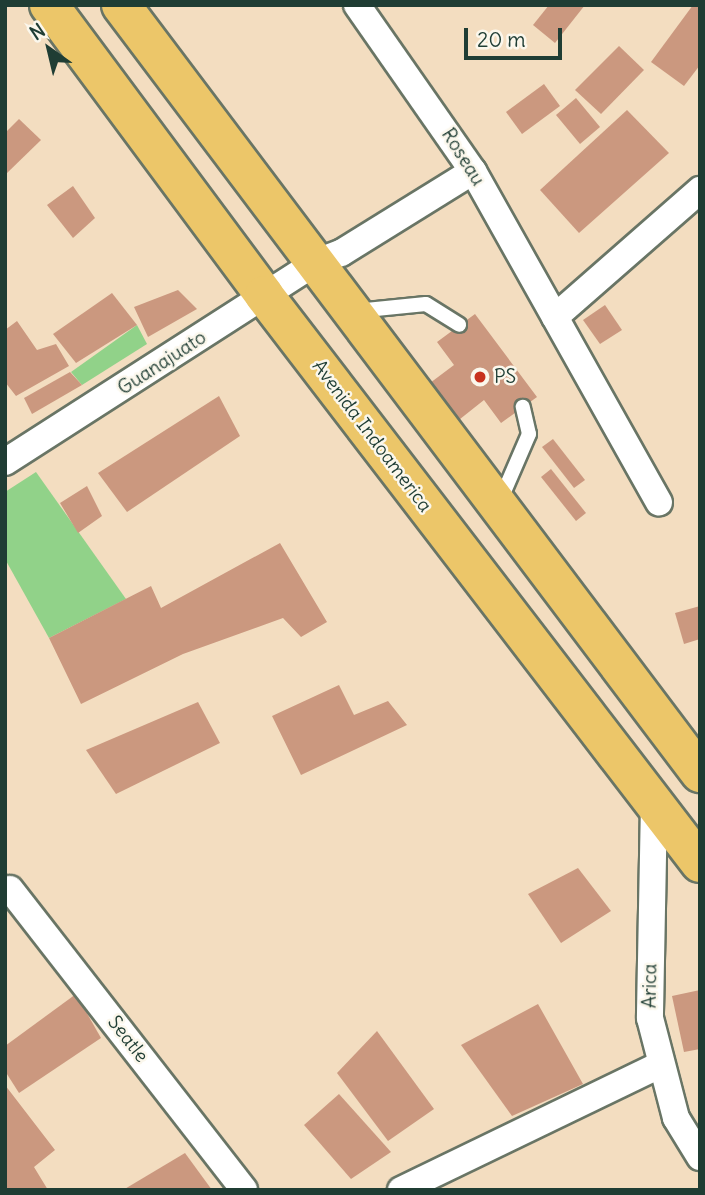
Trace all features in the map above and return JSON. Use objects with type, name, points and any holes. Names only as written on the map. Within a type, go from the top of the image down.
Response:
[{"type":"main road","name":"Avenida Indoamerica","points":[[49,5],[264,295],[700,863]]},
{"type":"main road","points":[[121,5],[355,311],[700,773]]},
{"type":"street","name":"Roseau","points":[[357,5],[472,171],[659,502]]},
{"type":"street","name":"Guanajuato","points":[[5,462],[264,295],[317,262],[341,253],[472,171]]},
{"type":"street","points":[[555,317],[700,190]]},
{"type":"street","name":"Arica","points":[[654,804],[650,1018],[660,1065],[676,1118],[700,1157]]},
{"type":"street","name":"Seatle","points":[[10,889],[244,1190]]},
{"type":"street","points":[[401,1190],[660,1065]]},
{"type":"lane","points":[[355,311],[426,304],[459,325]]},
{"type":"lane","points":[[498,505],[529,434],[523,407]]},
{"type":"green space","points":[[137,325],[147,344],[82,385],[71,372]]},
{"type":"green space","points":[[36,472],[126,599],[49,638],[5,559],[5,492]]},
{"type":"building","points":[[549,5],[585,5],[555,43],[533,25]]},
{"type":"building","points":[[693,5],[700,5],[700,65],[684,86],[651,62]]},
{"type":"building","points":[[619,46],[644,70],[601,114],[575,90]]},
{"type":"building","points":[[544,84],[560,106],[522,134],[506,112]]},
{"type":"building","points":[[576,98],[600,127],[580,144],[556,115]]},
{"type":"building","points":[[627,110],[669,153],[579,233],[540,190]]},
{"type":"building","points":[[19,119],[41,140],[5,175],[5,133]]},
{"type":"building","points":[[73,186],[95,218],[73,238],[47,205]]},
{"type":"building","points":[[178,290],[197,309],[148,337],[134,307]]},
{"type":"building","points":[[112,293],[137,325],[76,363],[53,334]]},
{"type":"building","points":[[605,305],[622,330],[600,344],[583,320]]},
{"type":"building","name":"PS","points":[[475,314],[537,397],[501,423],[484,400],[450,427],[422,389],[454,365],[437,342]]},
{"type":"building","points":[[17,321],[37,350],[56,344],[69,366],[16,396],[5,382],[5,330]]},
{"type":"building","points":[[70,372],[82,385],[32,414],[24,398]]},
{"type":"building","points":[[219,396],[240,436],[127,512],[98,473]]},
{"type":"building","points":[[553,439],[585,480],[574,488],[542,447]]},
{"type":"building","points":[[551,469],[586,513],[576,521],[541,477]]},
{"type":"building","points":[[87,486],[102,516],[78,533],[60,503]]},
{"type":"building","points":[[280,543],[327,622],[301,637],[283,618],[183,654],[81,704],[49,638],[151,586],[161,608]]},
{"type":"building","points":[[700,606],[700,639],[684,644],[675,613]]},
{"type":"building","points":[[339,685],[354,715],[388,701],[407,725],[301,775],[272,716]]},
{"type":"building","points":[[198,702],[220,743],[116,794],[86,750]]},
{"type":"building","points":[[578,868],[611,911],[561,943],[528,894]]},
{"type":"building","points":[[700,990],[700,1049],[684,1052],[672,996]]},
{"type":"building","points":[[76,994],[101,1038],[19,1093],[5,1071],[5,1046]]},
{"type":"building","points":[[538,1004],[583,1084],[512,1116],[461,1045]]},
{"type":"building","points":[[377,1031],[434,1109],[388,1141],[337,1073]]},
{"type":"building","points":[[5,1085],[55,1150],[34,1167],[48,1190],[5,1190]]},
{"type":"building","points":[[339,1094],[391,1152],[351,1179],[304,1125]]},
{"type":"building","points":[[185,1153],[212,1190],[123,1190]]},
{"type":"place","name":"PS","points":[[480,377]]}]
